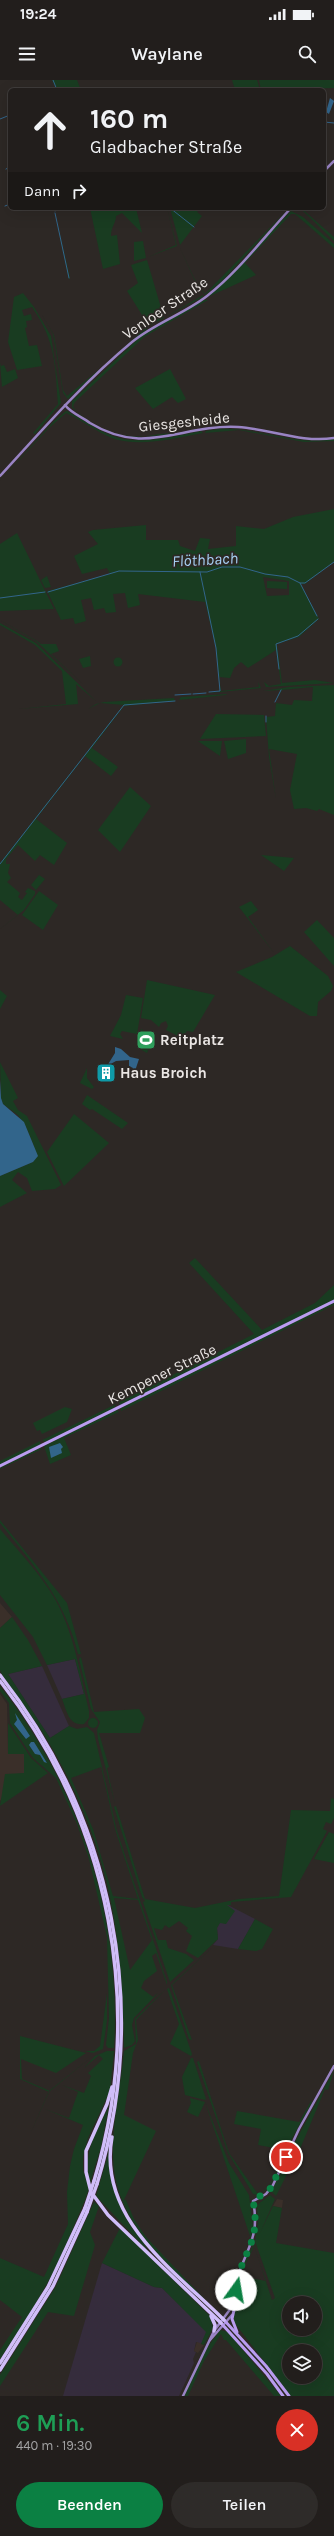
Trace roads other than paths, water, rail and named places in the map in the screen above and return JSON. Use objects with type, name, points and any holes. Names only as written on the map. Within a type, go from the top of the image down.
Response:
[{"type":"highway","points":[[0,1675],[38,1729],[64,1774],[86,1826],[105,1883],[116,1937],[121,1988],[122,2042],[110,2159],[115,2187],[124,2212],[146,2244],[225,2321]]},
{"type":"highway","points":[[0,1682],[29,1721],[52,1760],[73,1802],[91,1850],[106,1903],[114,1955],[118,1998],[117,2052],[110,2113],[96,2182]]},
{"type":"highway","points":[[117,2052],[108,2101],[87,2148],[85,2167],[89,2186],[103,2210],[222,2324]]},
{"type":"highway","points":[[0,2370],[50,2292],[86,2210],[96,2182],[116,2103]]},
{"type":"highway","points":[[0,2364],[51,2282],[86,2210]]},
{"type":"highway","points":[[210,2313],[214,2322],[214,2332]]},
{"type":"main road","points":[[326,169],[334,161]]},
{"type":"main road","name":"Venloer Straße","points":[[0,476],[65,405],[139,337],[196,304],[213,291],[289,210]]},
{"type":"main road","name":"Giesgesheide","points":[[65,405],[104,431],[128,439],[149,438],[239,427],[304,439],[334,438]]},
{"type":"main road","name":"Kempener Straße","points":[[0,1466],[334,1301]]},
{"type":"main road","points":[[237,2334],[232,2319],[238,2276],[254,2239],[256,2222],[253,2201],[266,2194],[273,2185],[302,2123],[334,2066]]},
{"type":"main road","points":[[225,2321],[233,2306],[236,2296]]},
{"type":"main road","points":[[183,2396],[214,2332],[234,2310]]},
{"type":"main road","points":[[225,2321],[266,2366],[289,2396]]},
{"type":"main road","points":[[210,2340],[222,2324]]},
{"type":"main road","points":[[222,2324],[267,2374],[283,2396]]},
{"type":"water","points":[[330,98],[334,101],[329,114],[326,112]]},
{"type":"water","points":[[115,1047],[121,1049],[130,1057],[139,1059],[133,1077],[130,1076],[133,1068],[129,1066],[129,1060],[116,1061],[107,1066],[115,1053]]},
{"type":"water","points":[[0,1080],[1,1098],[3,1104],[24,1122],[38,1156],[33,1162],[0,1176]]},
{"type":"water","points":[[60,1443],[63,1447],[61,1449],[62,1453],[51,1458],[49,1447]]},
{"type":"water","points":[[15,1713],[30,1736],[26,1739],[14,1724],[17,1720]]},
{"type":"water","points":[[31,1742],[34,1742],[47,1763],[44,1762],[40,1755],[35,1754],[29,1745]]},
{"type":"waterway","points":[[53,80],[56,88]]},
{"type":"waterway","points":[[0,119],[8,116]]},
{"type":"waterway","points":[[326,122],[334,123]]},
{"type":"waterway","points":[[173,210],[194,227]]},
{"type":"waterway","points":[[55,213],[69,278]]},
{"type":"waterway","name":"Flöthbach","points":[[48,592],[119,571],[207,572],[222,567],[240,567],[265,574],[288,577],[300,583],[305,583],[334,562]]},
{"type":"waterway","points":[[200,572],[216,648],[220,691],[209,692]]},
{"type":"waterway","points":[[300,583],[317,616]]},
{"type":"waterway","name":"Flöthbach","points":[[0,598],[45,592]]},
{"type":"waterway","points":[[279,669],[276,644],[298,636],[318,619]]},
{"type":"waterway","points":[[275,702],[281,690]]},
{"type":"waterway","points":[[193,694],[206,693]]},
{"type":"waterway","points":[[175,695],[191,694]]},
{"type":"waterway","points":[[0,864],[124,705],[175,701]]},
{"type":"waterway","points":[[266,716],[266,722]]},
{"type":"place","name":"Reitplatz","points":[[146,1040]]},
{"type":"place","name":"Haus Broich","points":[[106,1073]]}]
